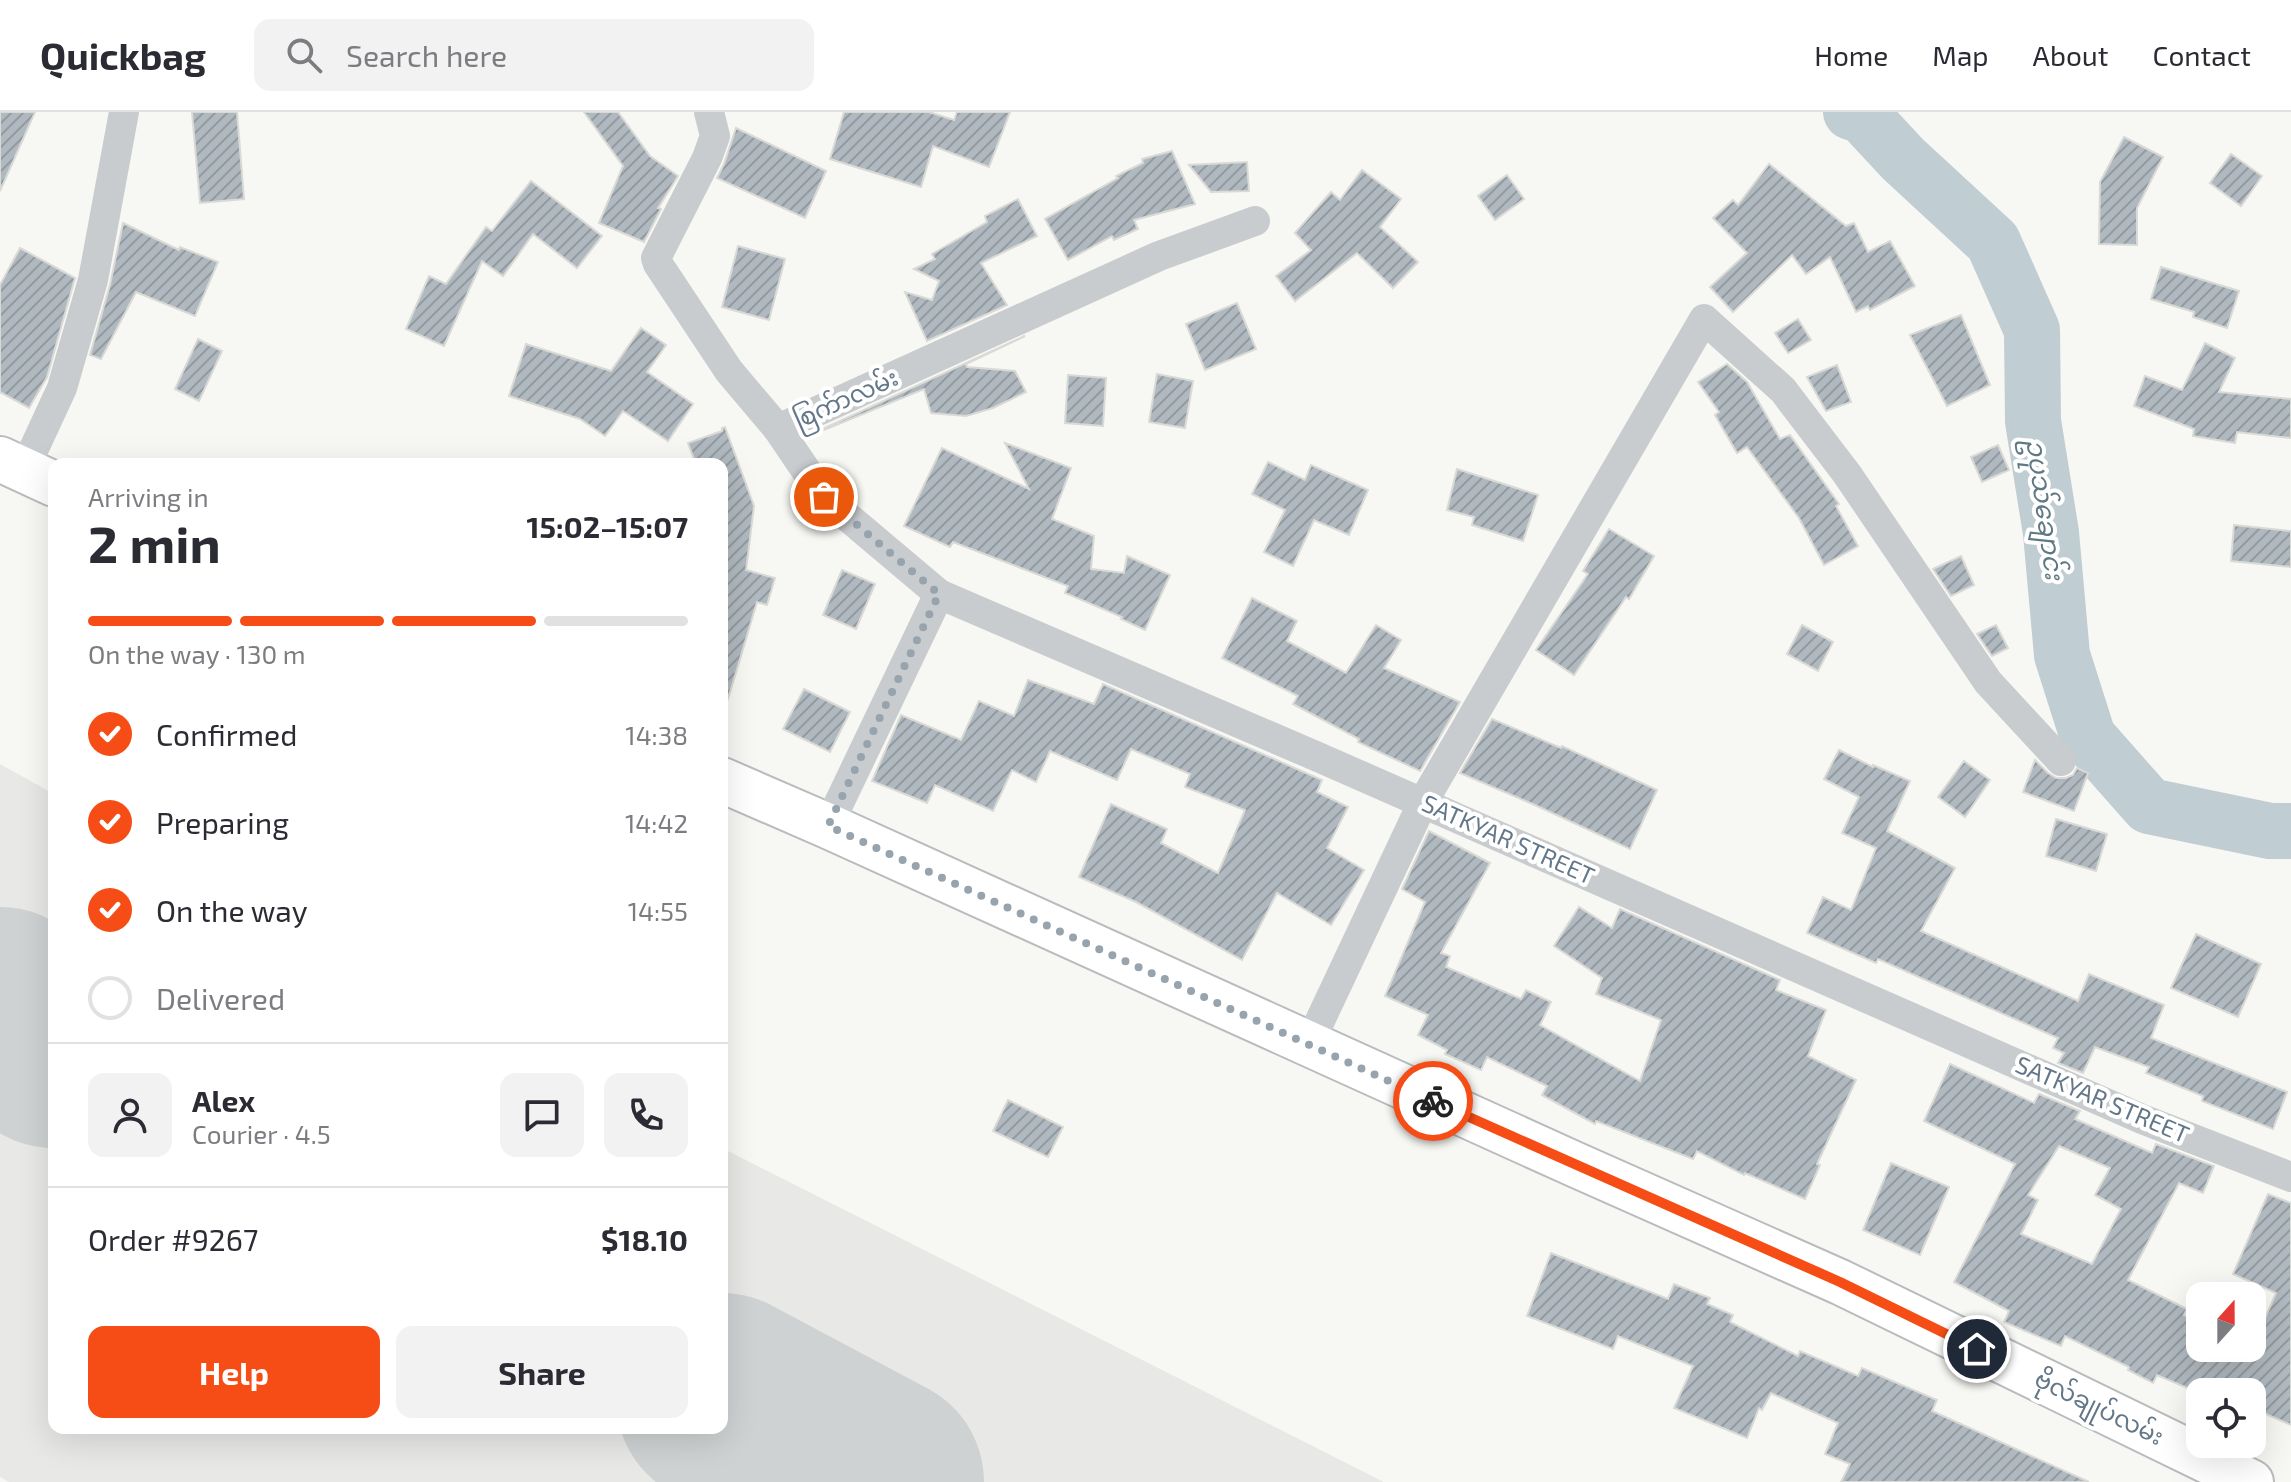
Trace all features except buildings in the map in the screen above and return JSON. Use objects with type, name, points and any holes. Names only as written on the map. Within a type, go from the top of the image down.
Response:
[{"type":"highway","name":"ဗိုလ်ချုပ်လမ်း","points":[[728,783],[1840,1282],[2251,1482]]},
{"type":"street","points":[[26,471],[62,388],[93,280],[124,112]]},
{"type":"street","name":"စြက်ာလမ်း","points":[[718,120],[707,158],[656,258],[729,371],[778,429],[1159,256],[1255,221]]},
{"type":"street","points":[[1309,1044],[1423,802],[1704,319],[1783,390],[1847,474],[1988,682],[2061,761]]},
{"type":"street","name":"SATKYAR STREET","points":[[778,429],[824,497],[939,594],[1423,802],[2142,1119],[2291,1177]]},
{"type":"street","points":[[828,826],[939,594]]},
{"type":"shaded area","points":[[0,764],[48,791],[48,1434],[728,1434],[728,1151],[1384,1482],[9,1482],[0,1477]]},
{"type":"waterway","name":"ဥပုသ်ချောင်း","points":[[1851,112],[1863,116],[1903,159],[1993,242],[2032,330],[2033,421],[2051,533],[2062,655],[2088,737],[2149,806],[2270,831],[2291,831]]},
{"type":"runway","points":[[0,1013],[48,1039]]},
{"type":"runway","points":[[728,1402],[878,1482]]},
{"type":"way so far","points":[[824,497],[939,594],[828,826],[1433,1101]]},
{"type":"route","points":[[1433,1101],[1840,1282],[1977,1349]]}]
